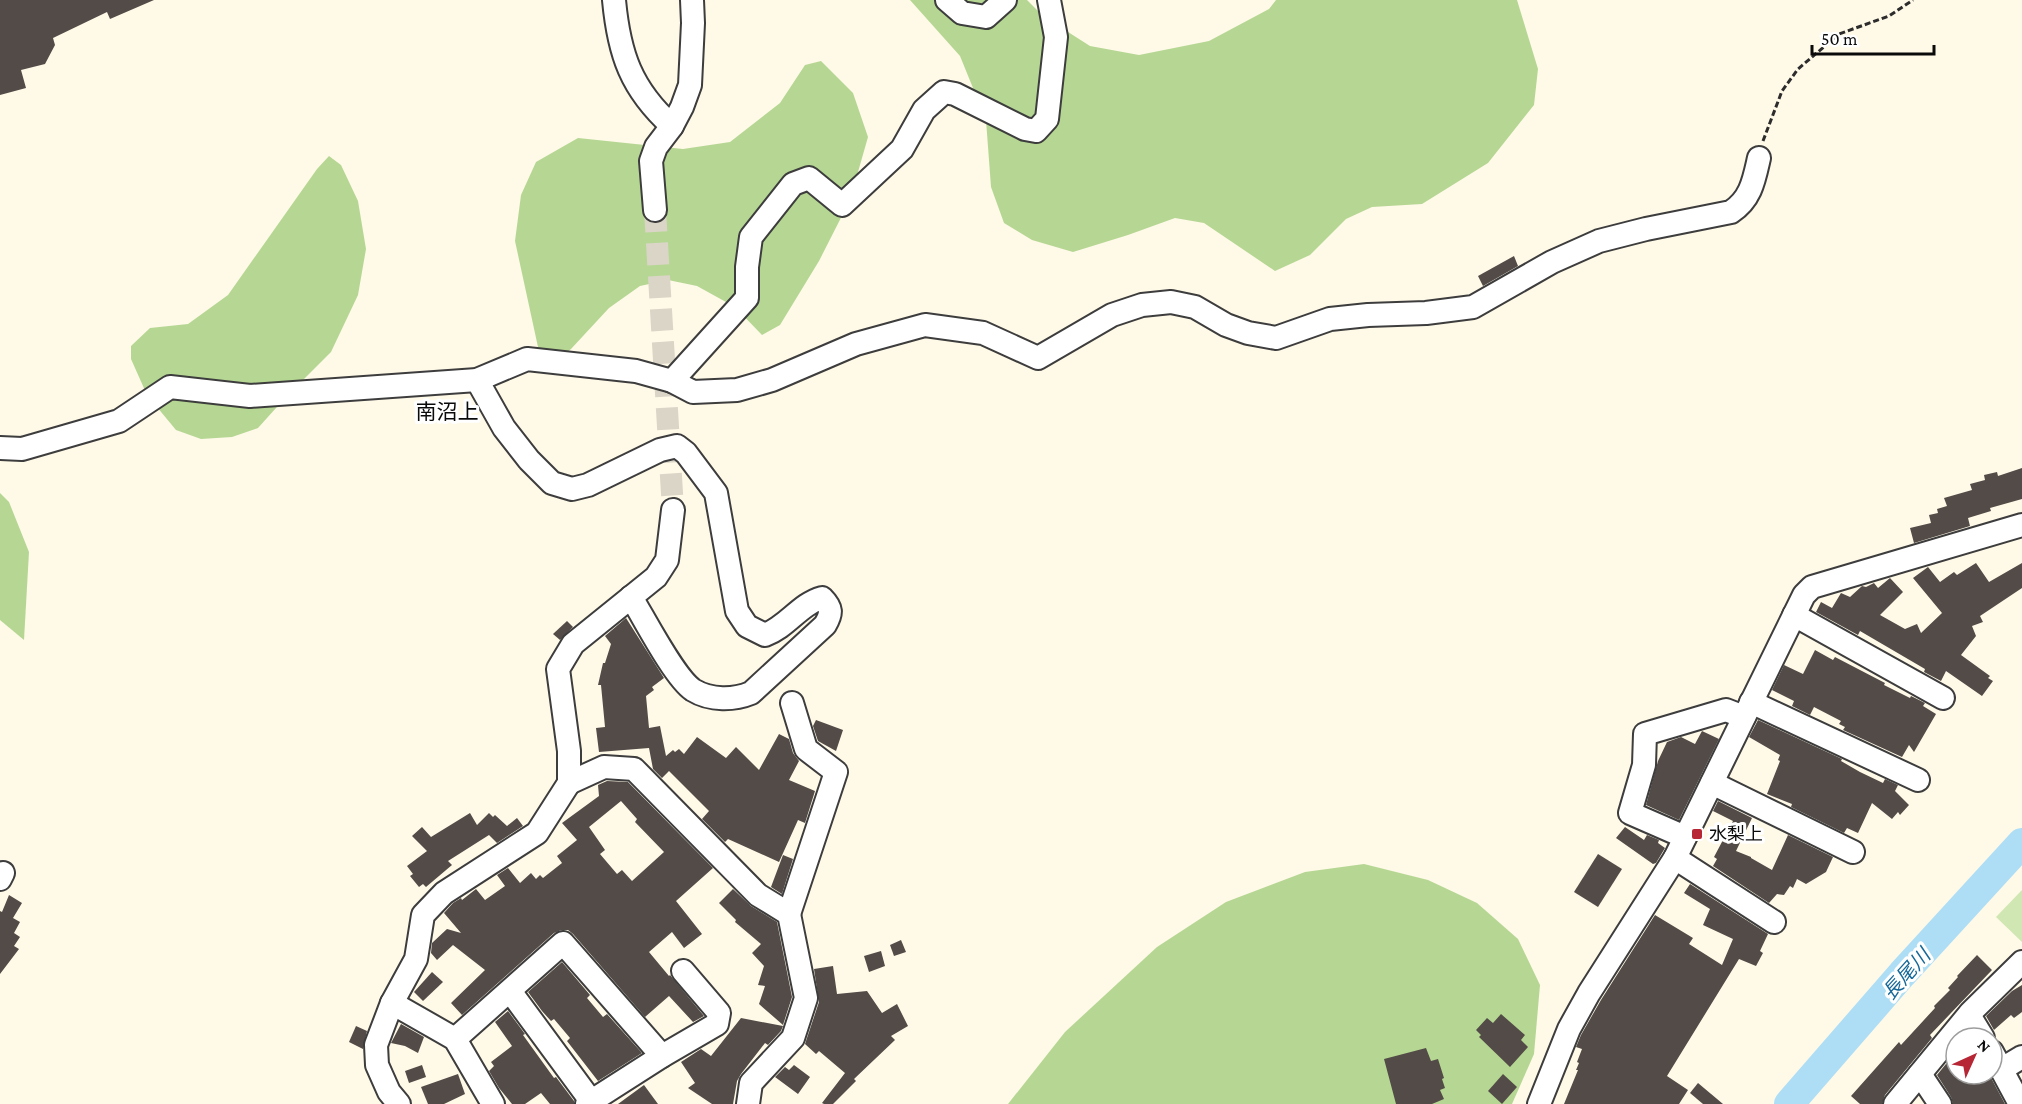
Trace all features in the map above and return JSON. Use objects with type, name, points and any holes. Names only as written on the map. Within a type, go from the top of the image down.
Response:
[{"type":"street","points":[[614,0],[617,29],[631,76],[652,108],[672,126]]},
{"type":"street","points":[[655,210],[651,161],[656,147],[672,126],[682,107],[690,86],[692,0]]},
{"type":"street","points":[[947,0],[962,13],[986,17],[1005,0]]},
{"type":"street","points":[[672,381],[747,298],[747,267],[751,237],[794,184],[809,178],[842,205],[902,149],[924,110],[944,92],[955,94],[1025,129],[1036,131],[1047,119],[1055,49],[1056,37],[1049,0]]},
{"type":"street","points":[[0,448],[22,448],[119,421],[170,387],[250,396],[477,380],[527,359],[636,371],[672,381],[693,392],[737,390],[772,380],[856,344],[925,326],[983,333],[1038,358],[1112,315],[1142,305],[1171,302],[1195,307],[1226,325],[1248,333],[1276,338],[1330,319],[1426,313],[1473,307],[1552,262],[1599,241],[1731,212],[1742,205],[1751,190],[1759,158]]},
{"type":"street","points":[[477,380],[504,428],[552,483],[572,489],[588,485],[660,450],[677,446],[686,453],[716,493],[737,611],[747,626],[765,635],[776,631],[812,601],[822,598],[830,606],[831,614],[825,626],[751,693],[737,699],[716,698],[693,690],[673,666],[631,597]]},
{"type":"street","points":[[399,1104],[389,1092],[377,1065],[376,1045],[392,1003],[416,959],[423,915],[444,893],[537,833],[569,783],[569,752],[558,669],[573,644],[656,577],[667,560],[673,510]]},
{"type":"street","points":[[1539,1104],[1569,1029],[1595,983],[1675,858],[1804,596],[1812,587],[2022,525]]},
{"type":"street","points":[[1794,615],[1943,698]]},
{"type":"street","points":[[748,1104],[751,1083],[793,1038],[806,998],[789,914],[836,772],[806,749],[792,703]]},
{"type":"street","points":[[1685,837],[1630,813],[1644,765],[1645,734],[1726,711],[1748,709],[1918,780]]},
{"type":"street","points":[[569,783],[604,767],[634,769],[758,895],[789,914]]},
{"type":"street","points":[[1712,783],[1853,852]]},
{"type":"street","points":[[1675,858],[1774,922]]},
{"type":"street","points":[[455,1039],[564,943],[662,1056]]},
{"type":"street","points":[[1895,1104],[1968,1015],[2022,962]]},
{"type":"street","points":[[510,991],[589,1102],[717,1024],[719,1012],[683,971]]},
{"type":"street","points":[[392,1003],[455,1039],[493,1104]]},
{"type":"street","points":[[1968,1015],[1975,1026]]},
{"type":"street","points":[[2004,1059],[2022,1057]]},
{"type":"street","points":[[2004,1073],[2020,1104]]},
{"type":"street","points":[[1920,1074],[1940,1104]]},
{"type":"path","points":[[1759,158],[1767,127],[1782,91],[1798,69],[1839,34],[1889,16],[1913,0]]},
{"type":"green space","points":[[910,0],[1027,0],[1043,16],[1090,46],[1139,55],[1209,41],[1269,9],[1276,0],[1517,0],[1538,69],[1534,105],[1488,163],[1422,204],[1372,207],[1346,219],[1310,255],[1275,271],[1204,223],[1175,218],[1073,252],[1032,240],[1004,223],[991,187],[986,120],[960,56]]},
{"type":"green space","points":[[821,61],[853,93],[868,137],[850,200],[819,261],[780,325],[762,335],[735,307],[697,286],[668,280],[640,286],[609,308],[571,349],[551,364],[538,347],[515,241],[521,195],[536,162],[578,138],[683,149],[730,142],[780,103],[805,65]]},
{"type":"green space","points":[[329,156],[341,165],[358,201],[366,249],[358,295],[331,352],[258,428],[232,437],[201,439],[176,430],[147,395],[131,359],[131,346],[150,328],[188,324],[228,295],[317,169]]},
{"type":"green space","points":[[0,493],[9,502],[29,552],[24,640],[0,620]]},
{"type":"green space","points":[[1364,864],[1428,880],[1477,903],[1518,939],[1540,985],[1534,1054],[1512,1104],[1008,1104],[1065,1032],[1157,947],[1226,902],[1305,872]]},
{"type":"green space","points":[[2022,890],[2022,942],[1996,917]]},
{"type":"building","points":[[0,0],[154,0],[110,19],[107,12],[53,38],[55,45],[45,64],[21,70],[26,88],[0,95]]},
{"type":"building","points":[[1514,256],[1518,266],[1483,286],[1478,276]]},
{"type":"building","points":[[2022,468],[2022,499],[1990,508],[1991,511],[1968,518],[1970,526],[1914,543],[1910,528],[1931,523],[1929,515],[1938,513],[1937,509],[1947,506],[1944,498],[1972,490],[1970,484],[1985,480],[1984,475],[1997,472],[1998,476]]},
{"type":"building","points":[[1976,563],[1989,582],[2022,563],[2022,588],[1980,616],[1983,622],[1972,626],[1976,636],[1961,655],[1990,676],[1988,678],[1993,681],[1982,696],[1946,671],[1941,681],[1924,672],[1925,669],[1860,631],[1858,635],[1816,612],[1821,602],[1832,608],[1841,593],[1850,597],[1862,586],[1866,587],[1874,583],[1878,588],[1890,578],[1903,592],[1880,615],[1905,629],[1917,624],[1921,633],[1942,613],[1913,578],[1928,567],[1940,582],[1954,572],[1957,575]]},
{"type":"building","points":[[626,618],[664,678],[652,687],[654,690],[646,696],[649,728],[660,726],[666,756],[673,750],[675,752],[679,749],[684,754],[697,737],[726,758],[736,747],[759,770],[779,734],[789,739],[793,753],[799,761],[789,780],[815,791],[805,823],[798,820],[779,862],[728,839],[725,842],[702,819],[709,811],[669,771],[662,778],[653,769],[649,748],[599,752],[596,728],[605,727],[601,685],[598,685],[603,663],[605,663],[611,644],[605,636]]},
{"type":"building","points":[[567,621],[573,627],[560,640],[553,634]]},
{"type":"building","points":[[1815,650],[1833,660],[1835,657],[1885,683],[1884,685],[1925,703],[1923,706],[1936,714],[1914,752],[1909,745],[1902,757],[1843,730],[1845,727],[1839,724],[1841,721],[1814,707],[1810,715],[1792,706],[1794,701],[1772,690],[1784,665],[1803,674]]},
{"type":"building","points":[[816,720],[843,730],[836,751],[818,741],[813,726]]},
{"type":"building","points":[[1758,720],[1842,759],[1841,761],[1883,783],[1885,779],[1898,785],[1895,791],[1909,805],[1900,815],[1898,812],[1892,819],[1872,803],[1858,833],[1847,828],[1844,833],[1791,807],[1792,804],[1767,794],[1780,761],[1778,760],[1780,755],[1749,737]]},
{"type":"building","points":[[1702,731],[1719,739],[1679,820],[1646,805],[1658,761],[1667,742],[1681,737],[1695,744]]},
{"type":"building","points":[[607,781],[628,782],[713,868],[676,901],[702,934],[684,948],[672,932],[649,952],[704,1016],[693,1022],[669,996],[645,1017],[568,930],[554,933],[462,1015],[451,1003],[485,970],[453,945],[437,960],[431,953],[432,943],[447,929],[461,933],[444,913],[453,903],[461,898],[462,900],[476,889],[485,900],[505,886],[497,875],[508,868],[520,883],[531,873],[536,879],[540,875],[543,878],[562,863],[557,856],[577,840],[562,823],[599,796],[598,785]],"holes":[[[621,801],[637,819],[635,822],[664,852],[632,881],[622,870],[617,874],[600,854],[605,850],[589,827]]]},
{"type":"building","points":[[1718,801],[1752,818],[1736,851],[1772,870],[1788,835],[1833,857],[1826,872],[1806,884],[1797,879],[1793,888],[1790,886],[1784,895],[1777,894],[1769,903],[1713,866],[1717,859],[1714,857],[1733,821],[1713,811]]},
{"type":"building","points":[[470,813],[477,825],[489,813],[493,817],[495,815],[507,826],[517,818],[523,826],[497,843],[489,835],[448,861],[452,865],[426,887],[423,884],[419,887],[410,876],[413,874],[407,866],[427,851],[412,836],[422,827],[431,837]]},
{"type":"building","points":[[1625,827],[1644,840],[1647,835],[1659,840],[1658,843],[1665,848],[1656,863],[1653,864],[1616,838]]},
{"type":"building","points":[[1598,854],[1622,869],[1598,907],[1574,892]]},
{"type":"building","points":[[783,855],[793,859],[782,894],[771,887]]},
{"type":"building","points":[[1690,884],[1768,934],[1760,951],[1763,953],[1756,966],[1739,959],[1667,1076],[1688,1090],[1679,1104],[1564,1104],[1578,1070],[1576,1070],[1579,1063],[1577,1062],[1582,1049],[1576,1047],[1581,1035],[1655,915],[1693,938],[1689,944],[1722,965],[1733,939],[1703,925],[1710,909],[1684,893]]},
{"type":"building","points":[[733,889],[751,906],[777,922],[792,997],[783,1025],[759,1004],[765,986],[758,985],[764,966],[752,953],[761,944],[735,922],[736,920],[719,903]]},
{"type":"building","points":[[9,895],[22,903],[13,918],[20,922],[14,933],[20,937],[14,946],[19,949],[0,974],[0,911],[2,912]]},
{"type":"building","points":[[901,940],[906,952],[894,956],[890,945]]},
{"type":"building","points":[[881,951],[885,966],[869,972],[864,956]]},
{"type":"building","points":[[1977,955],[1992,970],[1930,1035],[1932,1038],[1885,1095],[1882,1104],[1860,1104],[1851,1096],[1899,1042],[1901,1045],[1935,1008],[1934,1006],[1950,990],[1948,988],[1957,976]]},
{"type":"building","points":[[562,962],[590,995],[587,998],[603,1017],[607,1014],[642,1053],[598,1081],[567,1041],[570,1038],[554,1019],[551,1021],[528,992]]},
{"type":"building","points":[[833,966],[837,994],[867,991],[882,1013],[897,1004],[908,1026],[891,1036],[895,1040],[854,1079],[856,1081],[833,1104],[824,1104],[822,1103],[845,1073],[819,1051],[816,1054],[805,1044],[819,1002],[814,969]]},
{"type":"building","points":[[432,972],[443,982],[423,1001],[414,992]]},
{"type":"building","points":[[2022,985],[2022,1012],[2014,1018],[2011,1015],[1999,1026],[1992,1026],[1986,1016],[2012,991]]},
{"type":"building","points":[[508,1011],[574,1104],[550,1104],[541,1093],[525,1104],[512,1104],[499,1088],[489,1071],[494,1066],[491,1062],[512,1046],[495,1022]]},
{"type":"building","points":[[1501,1014],[1525,1035],[1521,1040],[1528,1047],[1510,1067],[1479,1037],[1481,1035],[1476,1030],[1487,1018],[1493,1023]]},
{"type":"building","points":[[741,1018],[783,1026],[768,1045],[765,1043],[741,1074],[737,1081],[733,1104],[712,1104],[688,1088],[695,1083],[681,1062],[701,1049],[711,1056]]},
{"type":"building","points":[[401,1024],[424,1037],[418,1053],[405,1046],[391,1043]]},
{"type":"building","points":[[356,1026],[367,1031],[363,1049],[349,1042]]},
{"type":"building","points":[[1426,1048],[1431,1061],[1438,1059],[1444,1078],[1442,1079],[1445,1088],[1440,1090],[1444,1099],[1432,1104],[1396,1104],[1384,1059]]},
{"type":"building","points":[[422,1065],[426,1077],[409,1083],[405,1071]]},
{"type":"building","points":[[794,1065],[810,1077],[798,1094],[775,1077],[785,1067],[789,1070]]},
{"type":"building","points":[[1944,1066],[1944,1086],[1937,1075]]},
{"type":"building","points":[[458,1074],[465,1094],[444,1104],[428,1104],[421,1087]]},
{"type":"building","points":[[1503,1074],[1517,1087],[1502,1104],[1488,1091]]},
{"type":"building","points":[[1698,1083],[1723,1104],[1703,1104],[1690,1093]]},
{"type":"building","points":[[644,1085],[658,1104],[618,1104]]},
{"type":"building","points":[[1944,1086],[1995,1086],[2005,1104],[1953,1104]]},
{"type":"waterway","name":"長尾川","points":[[1789,1104],[1902,974],[2022,843]]},
{"type":"tunnel","points":[[655,210],[673,510]]},
{"type":"place","name":"水梨上","points":[[1697,834]]},
{"type":"district","name":"南沼上","points":[[447,412]]}]
